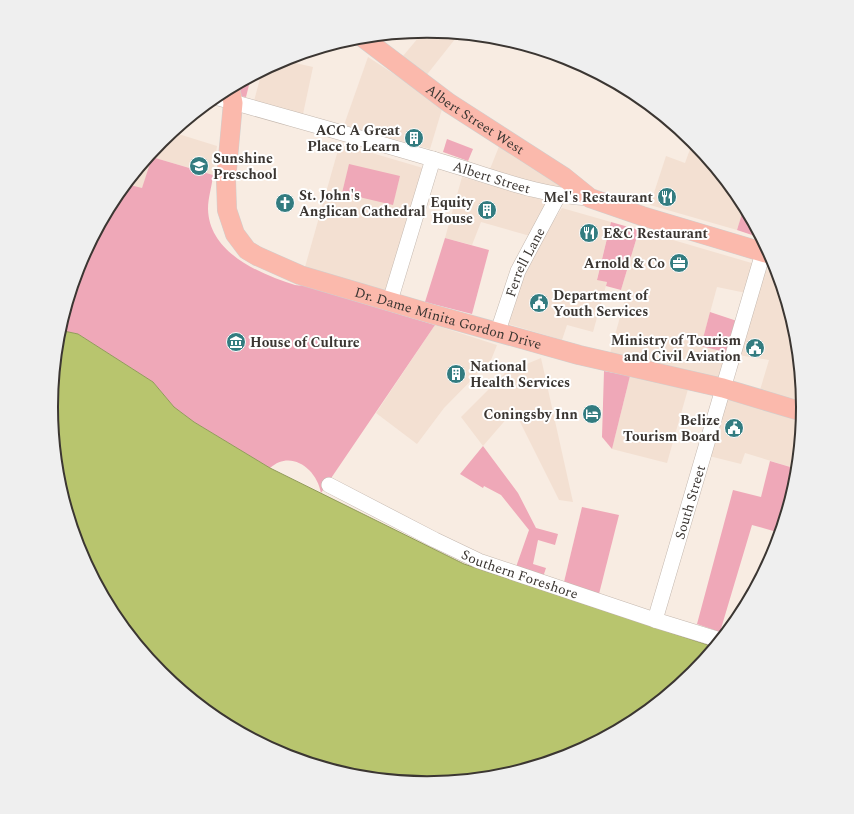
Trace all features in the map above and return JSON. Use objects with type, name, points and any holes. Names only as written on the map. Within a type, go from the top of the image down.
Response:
[{"type":"main road","name":"Albert Street West","points":[[369,43],[449,103],[564,177],[590,198]]},
{"type":"main road","name":"Dr. Dame Minita Gordon Drive","points":[[231,95],[226,195],[231,223],[240,242],[257,256],[287,270],[390,301],[579,355],[723,388],[796,410]]},
{"type":"main road","name":"Albert Street","points":[[590,198],[642,216],[760,248]]},
{"type":"street","name":"Albert Street","points":[[231,95],[507,182],[558,196],[590,198]]},
{"type":"street","points":[[390,301],[433,159]]},
{"type":"street","name":"Ferrell Lane","points":[[498,331],[518,271],[558,196]]},
{"type":"street","name":"South Street","points":[[655,620],[723,388],[764,257]]},
{"type":"street","name":"Southern Foreshore","points":[[329,485],[479,561],[714,638]]},
{"type":"shaded area","points":[[418,38],[455,39],[421,82],[398,62]]},
{"type":"shaded area","points":[[368,57],[443,106],[430,149],[344,125]]},
{"type":"shaded area","points":[[295,63],[313,67],[303,114],[254,101],[260,78]]},
{"type":"shaded area","points":[[249,84],[246,97],[239,96],[237,90]]},
{"type":"shaded area","name":"Sunshine Preschool","points":[[179,134],[217,146],[213,175],[155,158]]},
{"type":"shaded area","points":[[447,139],[473,149],[468,161],[443,152]]},
{"type":"shaded area","points":[[338,143],[423,168],[387,292],[305,267],[338,150]]},
{"type":"shaded area","points":[[500,144],[561,185],[559,188],[517,178],[490,169]]},
{"type":"shaded area","points":[[690,149],[720,182],[742,214],[737,230],[650,205],[666,156],[685,163]]},
{"type":"shaded area","points":[[155,158],[213,175],[208,205],[211,224],[217,238],[227,249],[252,268],[295,285],[308,285],[325,292],[435,325],[321,493],[319,484],[314,476],[302,464],[294,461],[286,461],[278,463],[270,468],[194,422],[174,407],[153,382],[78,334],[66,331],[86,266],[107,222],[132,185],[142,188],[150,164]]},
{"type":"shaded area","name":"Sunshine Preschool","points":[[150,164],[142,189],[131,186]]},
{"type":"shaded area","points":[[349,164],[400,176],[393,205],[342,193]]},
{"type":"shaded area","points":[[462,177],[550,202],[530,236],[481,222],[472,245],[445,238]]},
{"type":"shaded area","points":[[562,208],[611,222],[597,279],[607,282],[593,332],[567,325],[562,340],[508,324],[523,275],[537,246]]},
{"type":"shaded area","points":[[742,214],[754,236],[737,230]]},
{"type":"shaded area","points":[[611,222],[639,230],[621,290],[606,286],[607,282],[597,280]]},
{"type":"shaded area","points":[[639,230],[755,264],[746,293],[717,287],[701,346],[728,353],[719,380],[610,353],[627,292],[621,290]]},
{"type":"shaded area","points":[[445,238],[489,250],[472,314],[425,302]]},
{"type":"shaded area","points":[[763,269],[770,271],[789,335],[793,359],[796,401],[760,390],[769,360],[738,355]]},
{"type":"shaded area","points":[[710,312],[737,321],[728,353],[701,346]]},
{"type":"shaded area","points":[[435,325],[497,345],[491,360],[444,408],[417,444],[376,413]]},
{"type":"shaded area","points":[[66,331],[78,334],[153,382],[174,407],[194,422],[270,468],[464,564],[708,645],[688,668],[652,700],[611,727],[568,748],[523,763],[499,769],[475,773],[427,776],[379,773],[355,769],[308,756],[264,738],[242,727],[202,700],[166,668],[134,632],[107,591],[96,570],[86,548],[71,503],[61,455],[58,407],[61,359]]},
{"type":"shaded area","points":[[541,358],[573,502],[559,500],[514,410],[483,446],[461,417],[505,373]]},
{"type":"shaded area","points":[[604,371],[630,376],[612,449],[602,437]]},
{"type":"shaded area","points":[[630,376],[688,389],[667,463],[612,449]]},
{"type":"shaded area","points":[[727,399],[795,419],[791,467],[745,453],[741,464],[709,456]]},
{"type":"shaded area","points":[[483,446],[518,493],[536,528],[558,534],[555,545],[538,540],[533,564],[546,568],[543,577],[516,567],[529,530],[501,495],[484,486],[483,488],[460,474]]},
{"type":"shaded area","points":[[770,461],[791,467],[783,503],[774,531],[752,525],[720,632],[697,624],[733,490],[761,497]]},
{"type":"shaded area","points":[[582,507],[619,515],[599,594],[564,582]]},
{"type":"place","name":"ACC A Great Place to Learn","points":[[414,138]]},
{"type":"place","name":"Sunshine Preschool","points":[[199,166]]},
{"type":"place","name":"Mel's Restaurant","points":[[667,197]]},
{"type":"place","name":"St. John's Anglican Cathedral","points":[[285,203]]},
{"type":"place","name":"Equity House","points":[[487,210]]},
{"type":"place","name":"E&C Restaurant","points":[[589,233]]},
{"type":"place","name":"Arnold & Co","points":[[679,263]]},
{"type":"place","name":"Department of Youth Services","points":[[539,303]]},
{"type":"place","name":"House of Culture","points":[[236,342]]},
{"type":"place","name":"Ministry of Tourism and Civil Aviation","points":[[755,348]]},
{"type":"place","name":"National Health Services","points":[[456,374]]},
{"type":"place","name":"Coningsby Inn","points":[[592,414]]},
{"type":"place","name":"Belize Tourism Board","points":[[734,428]]}]
